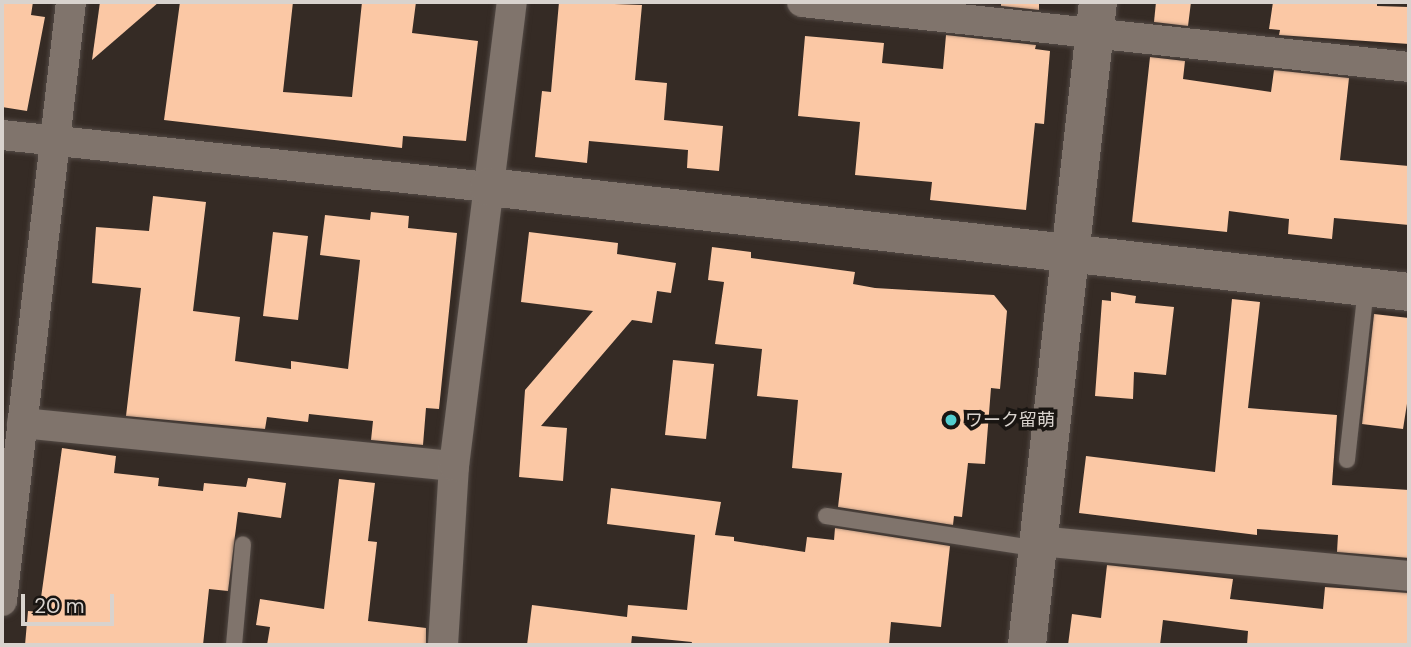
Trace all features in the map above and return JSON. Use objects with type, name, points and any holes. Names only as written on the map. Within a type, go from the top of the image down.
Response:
[{"type":"street","points":[[2,601],[15,434],[71,2]]},
{"type":"street","points":[[443,645],[454,466],[512,2]]},
{"type":"street","points":[[803,2],[1096,17],[1409,67]]},
{"type":"street","points":[[1027,645],[1096,17]]},
{"type":"street","points":[[2,135],[489,187],[1409,292]]},
{"type":"street","points":[[15,434],[454,466]]},
{"type":"street","points":[[1039,545],[1409,576]]},
{"type":"lane","points":[[1347,460],[1366,288]]},
{"type":"lane","points":[[826,516],[1039,545]]},
{"type":"lane","points":[[233,645],[243,544]]},
{"type":"building","points":[[2,2],[33,2],[31,15],[45,17],[27,111],[2,107]]},
{"type":"building","points":[[100,2],[159,2],[92,60]]},
{"type":"building","points":[[180,2],[293,2],[283,92],[352,97],[362,2],[416,2],[412,33],[478,41],[466,141],[403,136],[402,148],[164,120]]},
{"type":"building","points":[[559,2],[642,5],[635,80],[667,83],[664,120],[723,126],[719,171],[687,168],[688,150],[589,141],[587,163],[535,157],[542,91],[551,92]]},
{"type":"building","points":[[1001,2],[1039,2],[1039,10],[1001,6]]},
{"type":"building","points":[[1156,2],[1191,2],[1188,26],[1154,22]]},
{"type":"building","points":[[1273,2],[1377,2],[1377,6],[1409,7],[1409,44],[1279,35],[1280,30],[1269,29]]},
{"type":"building","points":[[946,35],[1036,45],[1035,49],[1050,51],[1044,124],[1035,123],[1026,210],[930,200],[932,182],[855,175],[860,122],[798,116],[805,36],[884,43],[882,63],[943,69]]},
{"type":"building","points":[[1150,57],[1185,61],[1183,79],[1271,92],[1274,70],[1349,78],[1340,160],[1409,166],[1409,225],[1334,218],[1332,239],[1288,234],[1289,219],[1229,211],[1227,232],[1132,222]]},
{"type":"building","points":[[153,196],[206,202],[193,311],[240,317],[235,361],[291,369],[291,361],[348,369],[360,260],[320,255],[325,215],[370,220],[371,212],[409,216],[408,228],[457,233],[439,409],[426,408],[423,445],[371,440],[373,421],[309,414],[308,422],[267,417],[265,429],[126,416],[141,288],[92,283],[96,227],[149,231]]},
{"type":"building","points":[[273,232],[308,236],[298,320],[263,316]]},
{"type":"building","points":[[529,232],[618,243],[617,254],[676,263],[671,293],[657,291],[652,323],[632,320],[541,426],[567,428],[563,481],[519,477],[525,390],[593,311],[521,302]]},
{"type":"building","points":[[712,247],[751,252],[751,258],[855,272],[853,284],[875,288],[994,295],[1007,311],[1000,389],[991,388],[985,464],[968,463],[962,517],[954,516],[953,525],[838,507],[842,473],[792,468],[798,400],[757,396],[762,349],[715,344],[724,282],[708,280]]},
{"type":"building","points":[[1111,292],[1136,296],[1135,303],[1174,307],[1166,375],[1134,372],[1133,399],[1095,396],[1102,300],[1111,301]]},
{"type":"building","points":[[1232,299],[1260,302],[1248,408],[1337,415],[1332,485],[1409,490],[1409,558],[1337,552],[1338,535],[1257,529],[1257,535],[1079,513],[1086,456],[1215,472]]},
{"type":"building","points":[[1374,314],[1409,318],[1409,391],[1403,429],[1362,424]]},
{"type":"building","points":[[673,360],[714,364],[706,439],[665,435]]},
{"type":"building","points":[[62,448],[116,456],[114,473],[159,478],[158,486],[203,491],[204,483],[246,487],[248,478],[286,483],[281,518],[238,512],[228,591],[209,589],[203,645],[25,645],[28,611],[39,612]]},
{"type":"building","points":[[339,479],[375,483],[368,541],[377,542],[368,621],[426,628],[426,645],[267,645],[270,627],[256,625],[260,599],[324,609]]},
{"type":"building","points":[[611,488],[721,502],[715,535],[734,537],[734,541],[805,552],[807,537],[834,540],[835,528],[950,546],[941,627],[891,622],[889,645],[691,645],[692,642],[632,636],[631,645],[527,645],[532,605],[627,617],[628,605],[687,610],[695,535],[607,524]]},
{"type":"building","points":[[1107,565],[1233,579],[1230,599],[1323,609],[1325,587],[1409,593],[1409,645],[1247,645],[1248,631],[1163,620],[1160,645],[1068,645],[1072,614],[1101,618]]},
{"type":"place","name":"ワーク留萌","points":[[951,420]]}]
